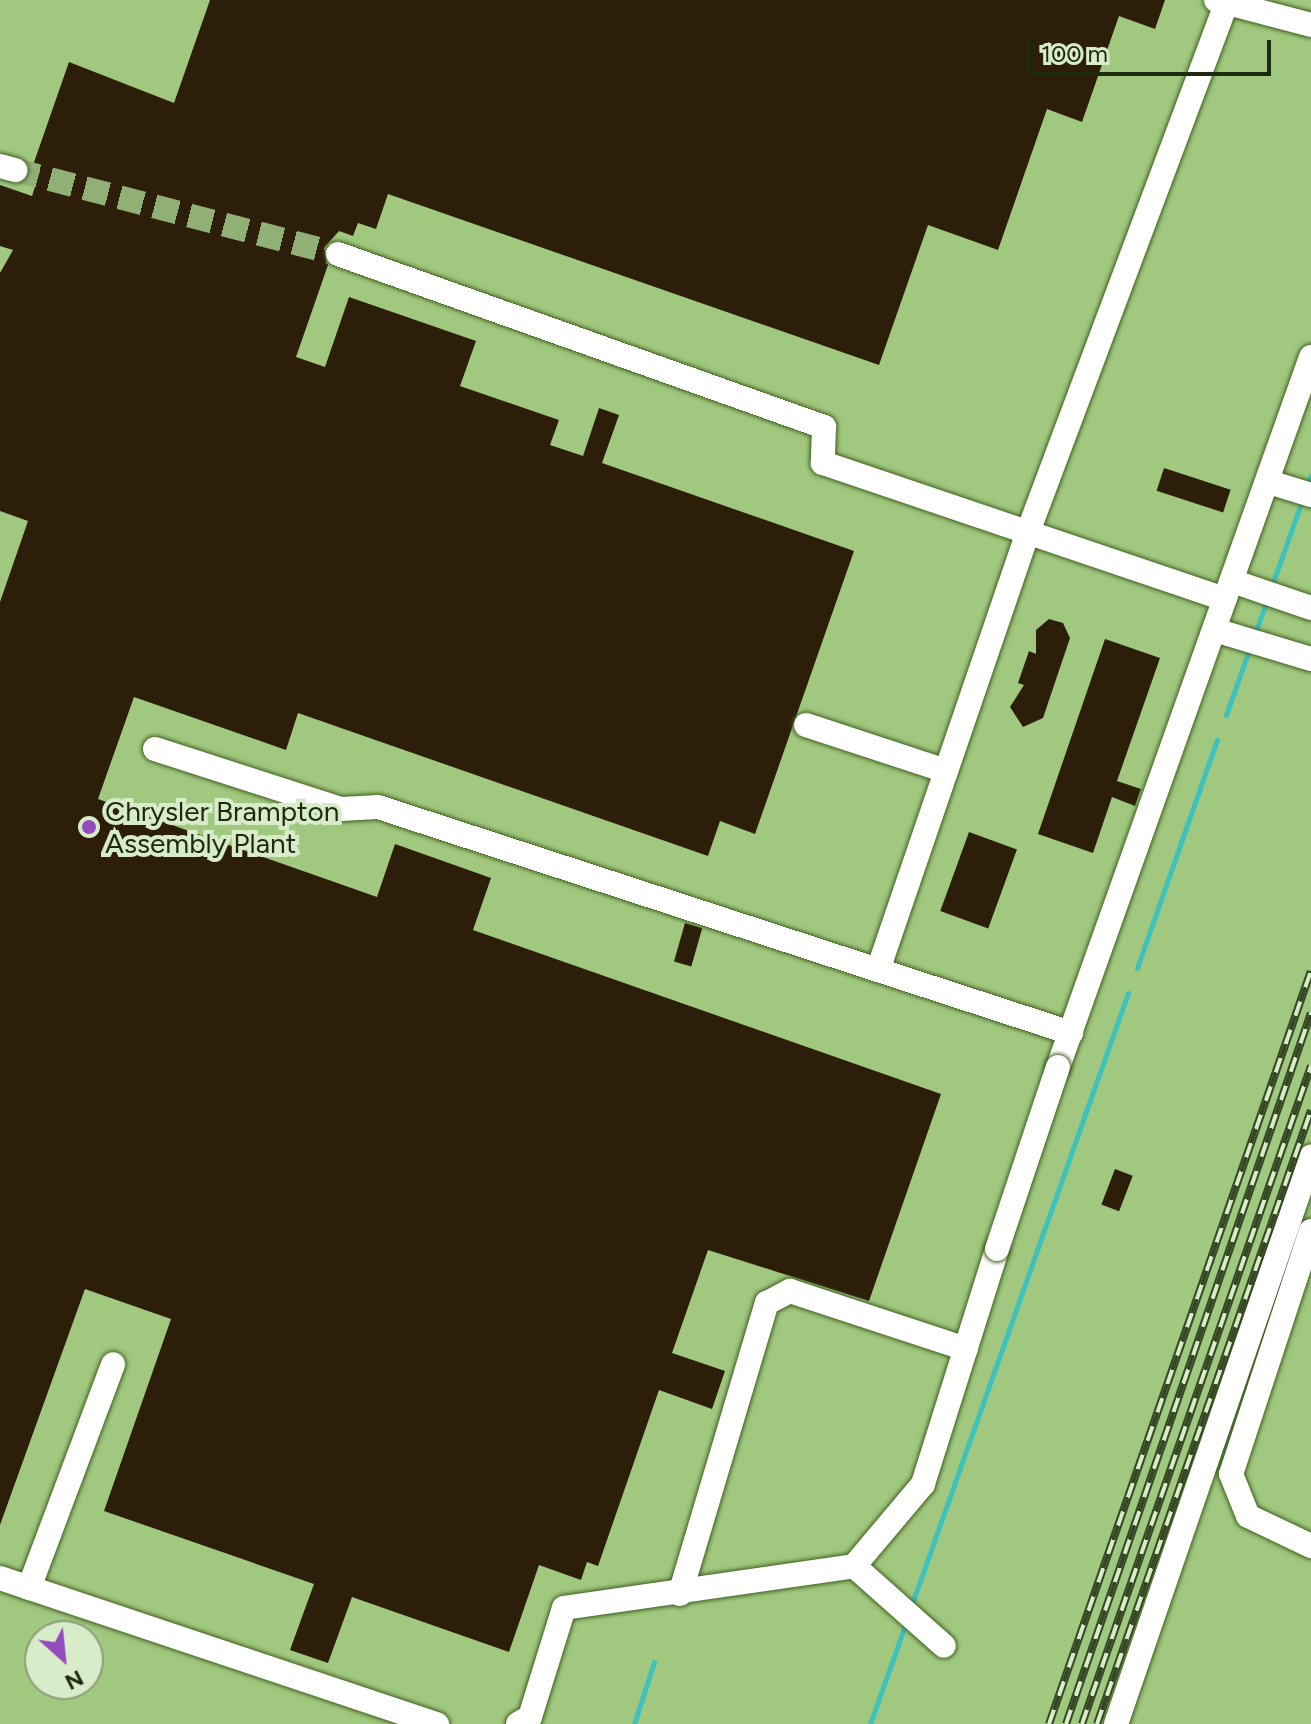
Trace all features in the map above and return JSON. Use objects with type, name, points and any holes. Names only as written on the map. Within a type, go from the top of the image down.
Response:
[{"type":"lane","points":[[878,970],[1028,532],[1221,2],[1311,25]]},
{"type":"lane","points":[[338,254],[824,427],[823,463],[1028,532],[1230,590],[1311,608]]},
{"type":"lane","points":[[518,1724],[530,1717],[564,1608],[680,1594],[854,1566],[923,1484],[1058,1067],[1218,631],[1311,357]]},
{"type":"lane","points":[[1269,482],[1311,495]]},
{"type":"lane","points":[[1218,631],[1311,659]]},
{"type":"lane","points":[[806,725],[946,771]]},
{"type":"lane","points":[[155,749],[341,809],[378,807],[1071,1033]]},
{"type":"lane","points":[[1116,1724],[1311,1157]]},
{"type":"lane","points":[[1311,1231],[1231,1474],[1248,1516],[1311,1546]]},
{"type":"lane","points":[[680,1594],[767,1303],[790,1291],[966,1349]]},
{"type":"lane","points":[[29,1588],[113,1364]]},
{"type":"lane","points":[[854,1566],[944,1646]]},
{"type":"lane","points":[[0,1578],[437,1724]]},
{"type":"shaded area","name":"Chrysler Brampton Assembly Plant","points":[[0,0],[1311,0],[1311,1724],[0,1724]]},
{"type":"building","name":"Chrysler Brampton Assembly Plant","points":[[210,0],[1165,0],[1155,29],[1119,16],[1082,122],[1047,109],[998,250],[928,225],[879,365],[388,194],[376,229],[358,223],[353,236],[339,231],[324,248],[328,265],[296,357],[325,367],[349,297],[476,341],[460,386],[559,420],[550,445],[583,456],[599,408],[619,415],[602,463],[854,551],[755,834],[720,821],[708,856],[298,713],[286,750],[134,697],[98,799],[377,897],[395,844],[491,878],[473,930],[941,1094],[869,1301],[708,1250],[672,1353],[725,1371],[712,1409],[659,1390],[598,1566],[587,1562],[581,1580],[539,1565],[509,1652],[352,1597],[328,1663],[290,1650],[314,1584],[104,1511],[171,1319],[85,1289],[0,1525],[0,602],[28,521],[0,511],[0,273],[13,250],[0,246],[0,185],[32,196],[40,171],[32,168],[69,62],[174,103]]},
{"type":"building","points":[[1164,468],[1231,490],[1223,512],[1157,491]]},
{"type":"building","points":[[1049,619],[1063,623],[1070,638],[1043,718],[1023,727],[1010,707],[1024,685],[1018,683],[1029,651],[1036,654],[1036,630]]},
{"type":"building","points":[[1105,639],[1160,658],[1117,781],[1141,789],[1135,806],[1112,797],[1093,853],[1038,834]]},
{"type":"building","points":[[969,832],[1017,849],[988,928],[940,911]]},
{"type":"building","points":[[685,923],[702,928],[691,966],[674,961]]},
{"type":"building","points":[[1115,1169],[1133,1176],[1119,1211],[1101,1204]]},
{"type":"waterway","points":[[1309,480],[1311,475]]},
{"type":"waterway","points":[[1272,585],[1300,506]]},
{"type":"waterway","points":[[1255,633],[1266,602]]},
{"type":"waterway","points":[[1226,715],[1249,650]]},
{"type":"waterway","points":[[1137,968],[1217,740]]},
{"type":"waterway","points":[[913,1601],[1128,993]]},
{"type":"waterway","points":[[870,1724],[904,1628]]},
{"type":"waterway","points":[[634,1724],[654,1662]]},
{"type":"tunnel","points":[[15,170],[338,254]]},
{"type":"railway","points":[[1049,1724],[1311,971]]},
{"type":"railway","points":[[1066,1724],[1311,1013]]},
{"type":"railway","points":[[1082,1724],[1311,1066]]},
{"type":"railway","points":[[1097,1724],[1311,1110]]},
{"type":"place","name":"Chrysler Brampton Assembly Plant","points":[[89,827]]}]
